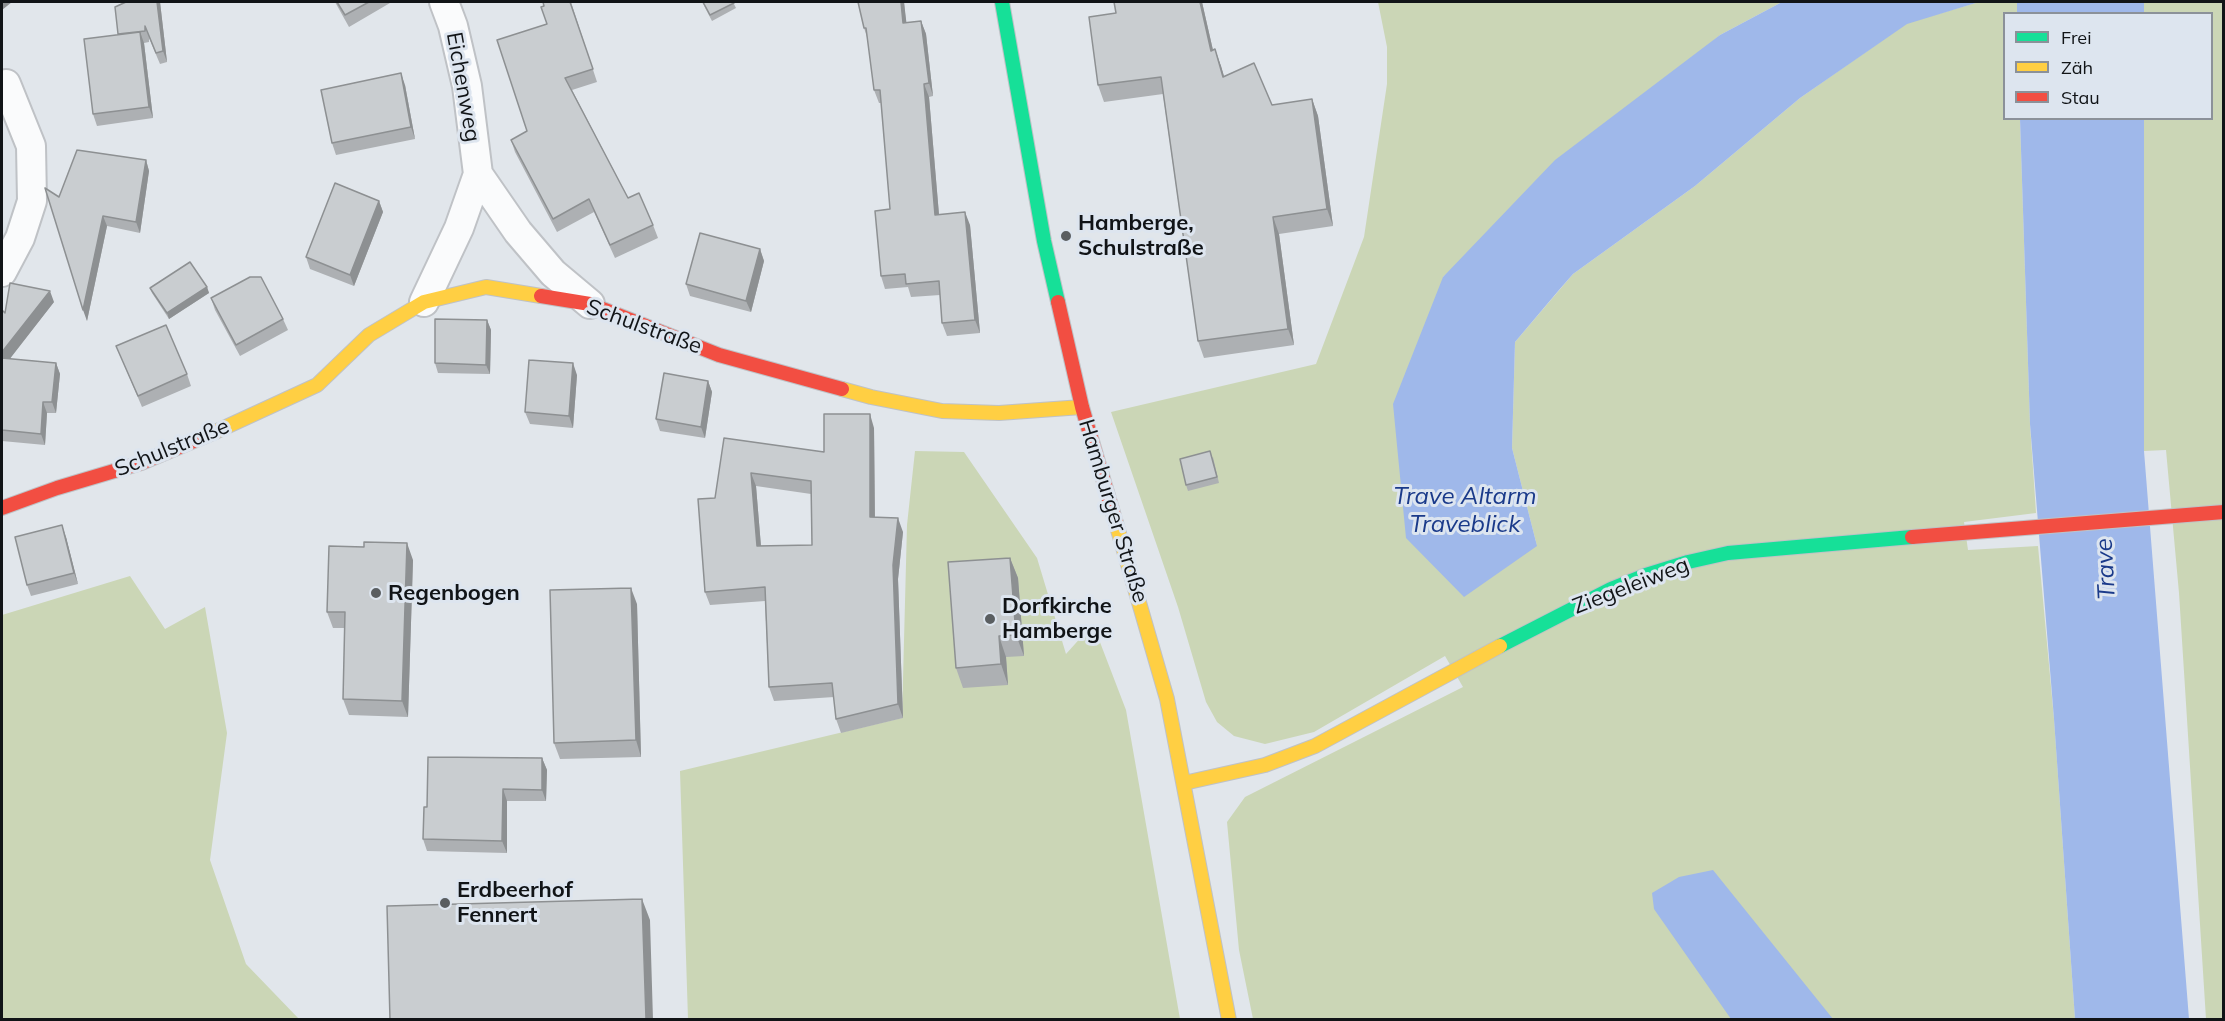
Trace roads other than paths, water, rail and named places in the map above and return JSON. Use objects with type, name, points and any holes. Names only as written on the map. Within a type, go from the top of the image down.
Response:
[{"type":"street","name":"Eichenweg","points":[[424,302],[459,228],[478,174],[467,86],[453,26],[444,2]]},
{"type":"street","name":"Hamburger Straße","points":[[1002,2],[1044,241],[1082,407],[1167,699],[1229,1020]]},
{"type":"street","points":[[2,272],[20,238],[32,201],[32,146],[6,84]]},
{"type":"street","name":"Eichenweg","points":[[478,174],[518,232],[553,273],[590,304]]},
{"type":"street","name":"Schulstraße","points":[[2,507],[57,488],[141,464],[317,385],[369,335],[424,302],[486,286],[590,304],[719,355],[871,397],[942,411],[999,413],[1082,407]]},
{"type":"street","name":"Ziegeleiweg","points":[[1184,783],[1265,765],[1315,746],[1560,614],[1611,589],[1688,562],[1728,553],[2216,513]]},
{"type":"water","name":"Trave Altarm Traveblick","points":[[1782,2],[1979,2],[1907,24],[1800,98],[1695,186],[1573,274],[1559,290],[1515,342],[1512,448],[1537,546],[1464,597],[1406,538],[1393,404],[1443,277],[1555,160],[1720,35]]},
{"type":"water","points":[[2017,2],[2144,2],[2144,12],[2017,12]]},
{"type":"water","name":"Trave","points":[[2020,120],[2144,120],[2144,451],[2189,1019],[2075,1019],[2030,424]]},
{"type":"water","points":[[1713,870],[1833,1019],[1731,1019],[1654,909],[1652,893],[1679,877]]},
{"type":"place","name":"Hamberge, Schulstraße","points":[[1066,236]]},
{"type":"place","name":"Regenbogen","points":[[376,593]]},
{"type":"place","name":"Dorfkirche Hamberge","points":[[990,619]]},
{"type":"place","name":"Erdbeerhof Fennert","points":[[445,903]]}]
